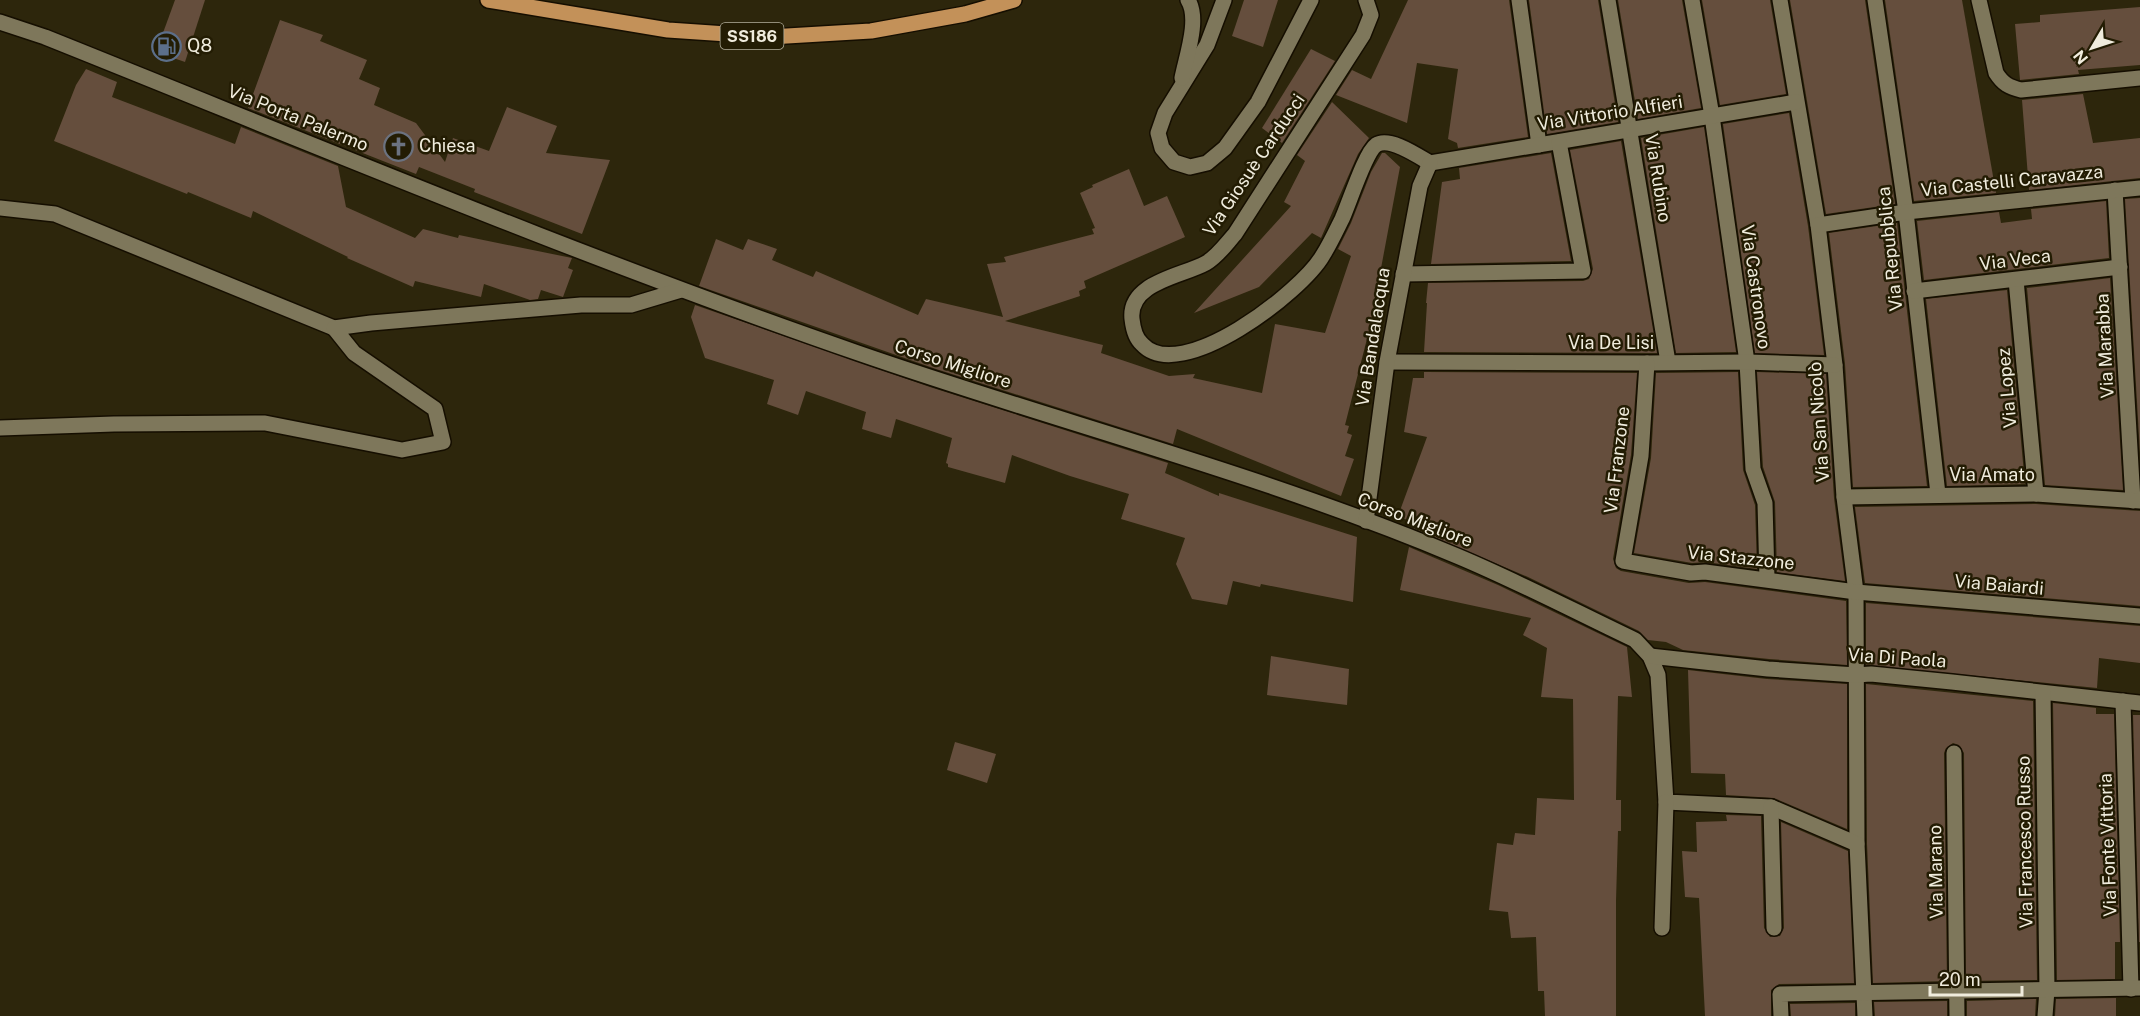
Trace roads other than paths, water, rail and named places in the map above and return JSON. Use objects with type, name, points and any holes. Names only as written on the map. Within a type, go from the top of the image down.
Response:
[{"type":"main road","name":"SS186","points":[[488,0],[668,30],[770,37],[871,31],[965,14],[1014,0]]},
{"type":"street","points":[[1181,87],[1194,17],[1188,0]]},
{"type":"street","name":"Via Giosuè Carducci","points":[[1224,0],[1207,45],[1165,113],[1158,134],[1162,148],[1174,162],[1190,167],[1208,163],[1225,148],[1258,102],[1311,0]]},
{"type":"street","name":"Via Giosuè Carducci","points":[[1366,0],[1371,15],[1363,34],[1235,234],[1221,251],[1206,263],[1160,281],[1146,290],[1135,303],[1131,316],[1133,330],[1142,345],[1158,354],[1175,355],[1208,346],[1261,316],[1301,283],[1322,258],[1375,145],[1384,142],[1392,143],[1430,163]]},
{"type":"street","points":[[1519,0],[1539,145]]},
{"type":"street","name":"Via Rubino","points":[[1608,0],[1668,362]]},
{"type":"street","name":"Via Castronovo","points":[[1692,0],[1712,116],[1747,362],[1753,470],[1765,503],[1767,579]]},
{"type":"street","name":"Via San Nicolò","points":[[1780,0],[1818,225],[1835,365],[1844,497],[1856,592],[1857,844]]},
{"type":"street","name":"Via Repubblica","points":[[1875,0],[1906,212],[1938,494]]},
{"type":"street","points":[[1980,0],[1996,73],[2009,87],[2021,90],[2140,78]]},
{"type":"street","name":"Via Porta Palermo","points":[[0,22],[45,37],[423,190],[681,290]]},
{"type":"street","name":"Via Vittorio Alfieri","points":[[1430,163],[1796,102]]},
{"type":"street","points":[[1403,274],[1583,271],[1559,142]]},
{"type":"street","name":"Via Bandalacqua","points":[[1366,521],[1387,362],[1420,186],[1430,163]]},
{"type":"street","name":"Via Castelli Caravazza","points":[[1818,225],[1906,212],[2140,188]]},
{"type":"street","name":"Via Marabba","points":[[2115,190],[2137,501]]},
{"type":"street","points":[[0,208],[55,214],[334,328],[354,353],[435,409],[443,442],[402,450],[265,423],[114,424],[0,428]]},
{"type":"street","name":"Via Veca","points":[[1914,291],[2120,267]]},
{"type":"street","name":"Via Lopez","points":[[2016,280],[2036,494]]},
{"type":"street","points":[[334,328],[581,305],[631,305],[681,290]]},
{"type":"street","name":"Corso Migliore","points":[[681,290],[860,354],[1243,477],[1459,556],[1635,640],[1650,656]]},
{"type":"street","name":"Via De Lisi","points":[[1387,362],[1747,362],[1835,365]]},
{"type":"street","name":"Via Franzone","points":[[1623,561],[1641,456],[1647,363]]},
{"type":"street","name":"Via Amato","points":[[1844,497],[2036,494],[2137,501]]},
{"type":"street","name":"Via Stazzone","points":[[1623,561],[1691,573],[1706,572],[1767,579],[1856,592]]},
{"type":"street","name":"Via Baiardi","points":[[1856,592],[2140,616]]},
{"type":"street","points":[[1650,656],[1658,675],[1666,802],[1662,928]]},
{"type":"street","name":"Via Di Paola","points":[[1650,656],[1768,669],[1929,679],[2140,703]]},
{"type":"street","name":"Via Francesco Russo","points":[[2043,693],[2047,990],[2045,1016]]},
{"type":"street","name":"Via Fonte Vittoria","points":[[2123,701],[2136,988]]},
{"type":"street","name":"Via Marano","points":[[1954,753],[1957,1016]]},
{"type":"street","points":[[1666,802],[1771,807],[1857,844],[1864,1016]]},
{"type":"street","points":[[1771,807],[1774,928]]},
{"type":"street","points":[[1781,1016],[1780,994],[2136,988]]},
{"type":"place","name":"Q8","points":[[166,46]]},
{"type":"place","name":"Chiesa","points":[[398,146]]}]
